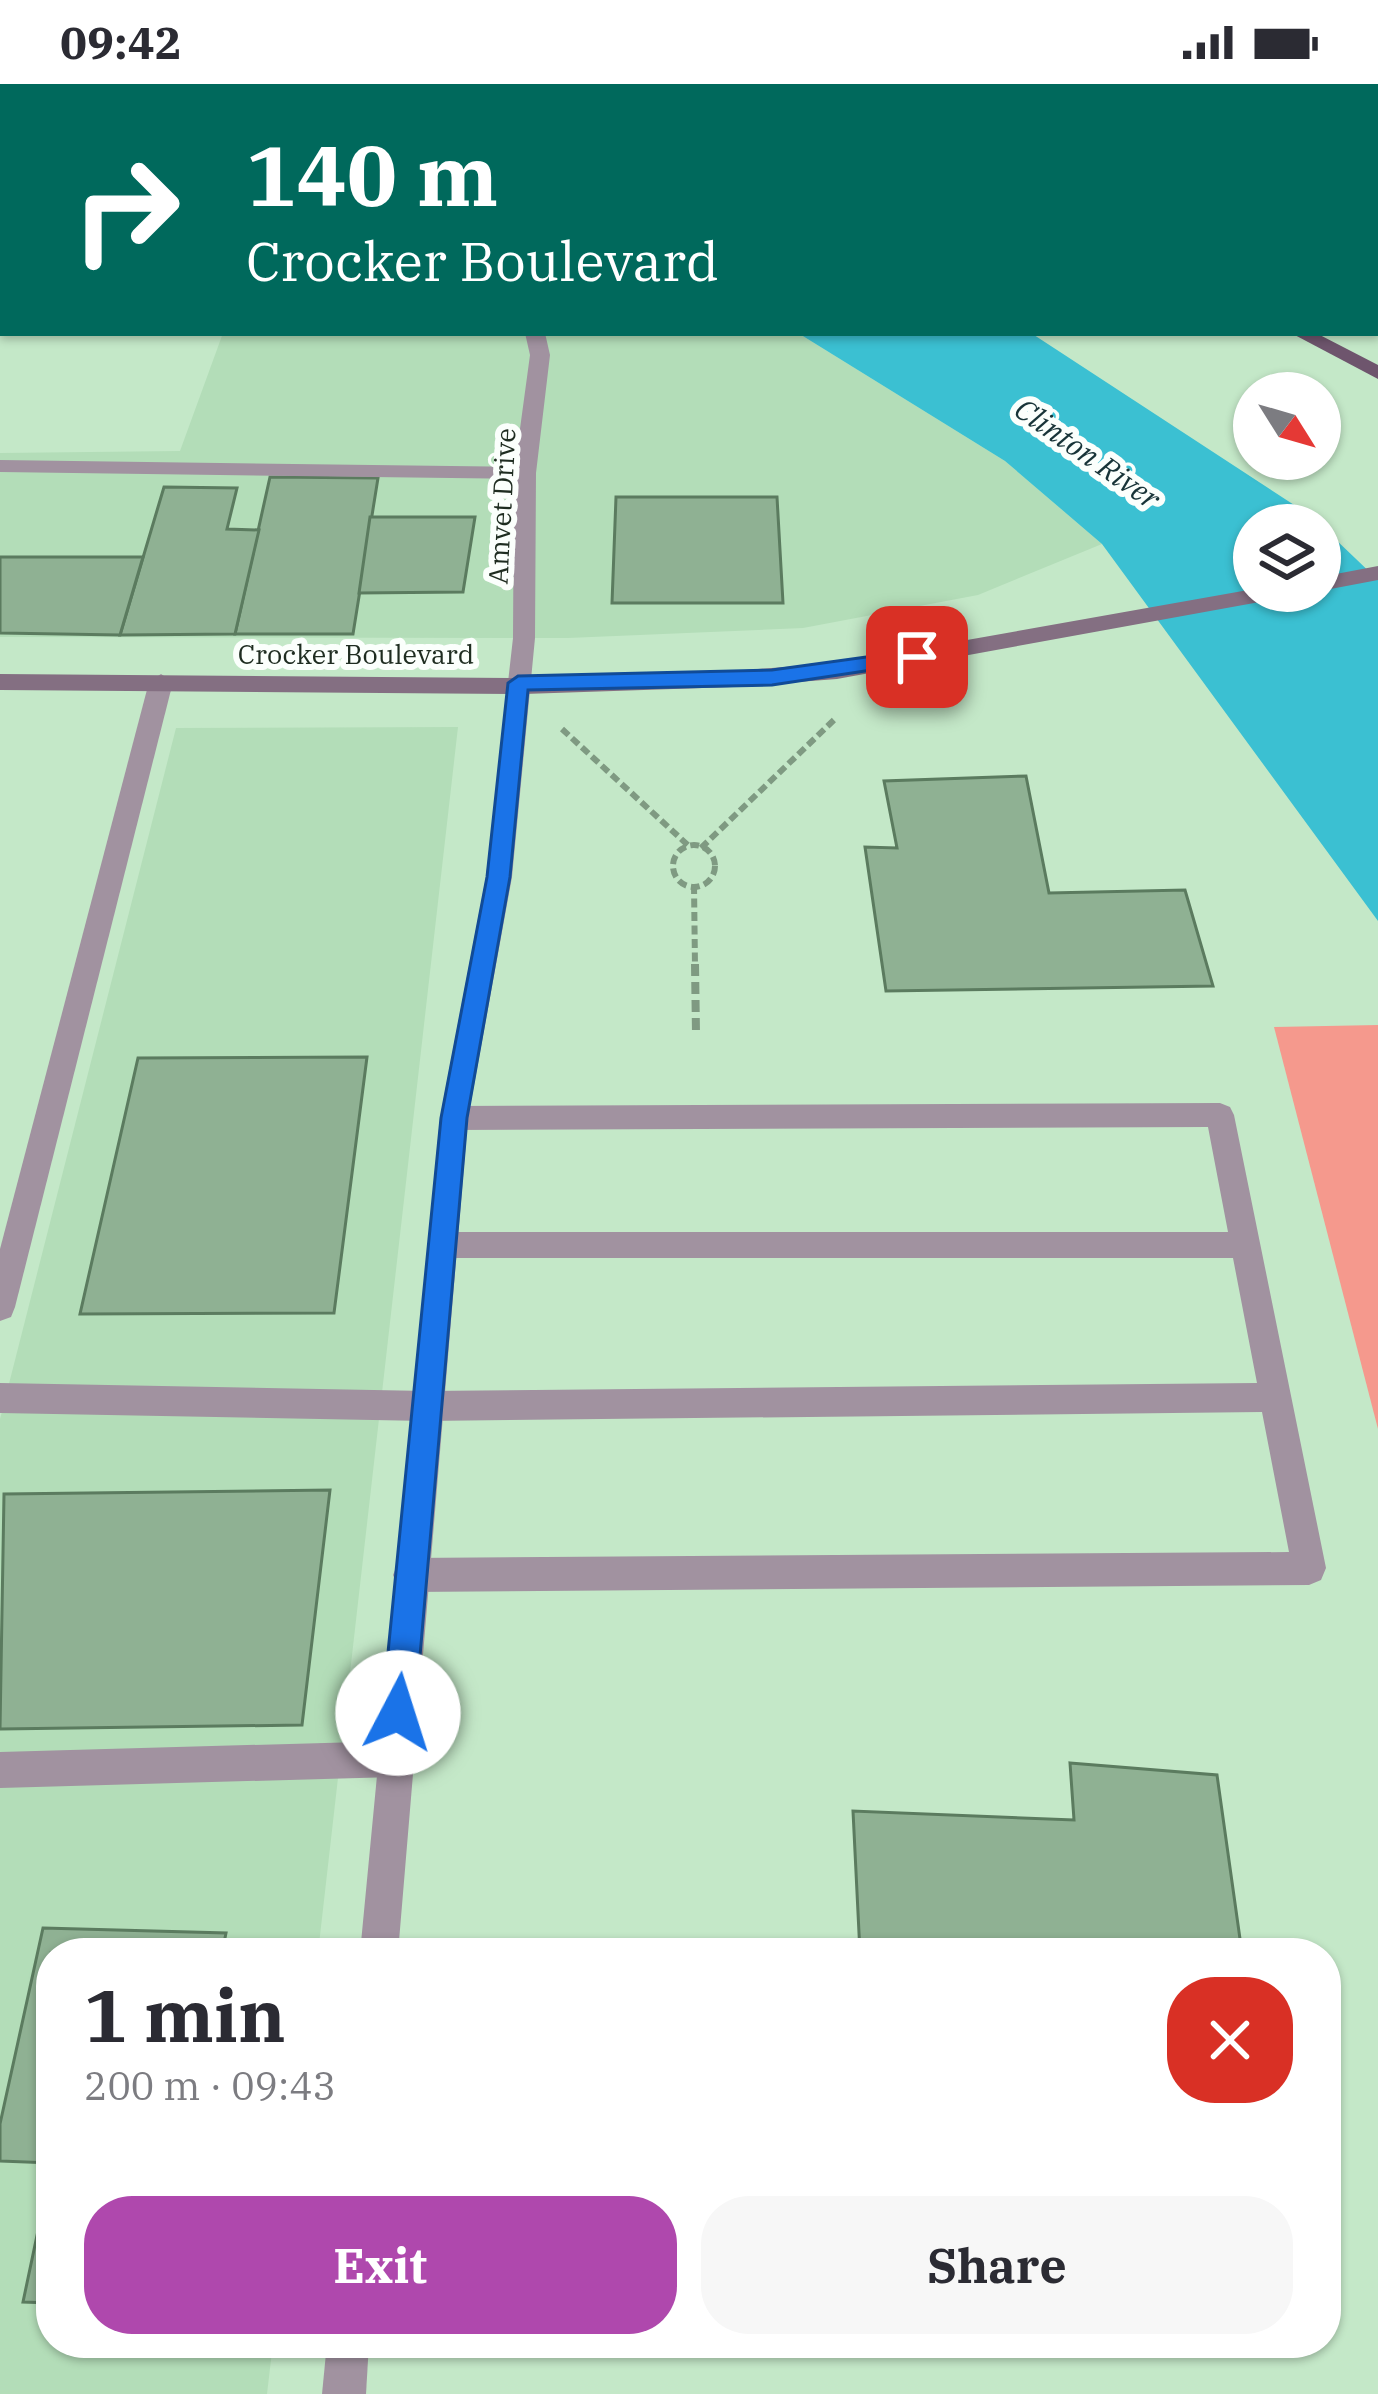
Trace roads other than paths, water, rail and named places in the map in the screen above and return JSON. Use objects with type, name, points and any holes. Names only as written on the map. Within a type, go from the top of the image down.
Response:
[{"type":"main road","points":[[1307,336],[1378,373]]},
{"type":"street","name":"Amvet Drive","points":[[380,1938],[454,1118],[499,877],[518,683],[525,473],[540,355],[536,336]]},
{"type":"street","points":[[0,466],[525,473]]},
{"type":"street","points":[[1341,580],[1378,573]]},
{"type":"street","name":"Crocker Boulevard","points":[[0,682],[518,683],[772,677],[1233,600]]},
{"type":"street","points":[[0,1307],[161,682]]},
{"type":"street","points":[[410,1575],[1309,1568],[1220,1115],[454,1118]]},
{"type":"street","points":[[442,1246],[1246,1245]]},
{"type":"street","points":[[0,1397],[426,1406],[1276,1397]]},
{"type":"street","points":[[0,1770],[395,1759]]},
{"type":"street","points":[[344,2394],[347,2358]]},
{"type":"water","name":"Clinton River","points":[[803,336],[1036,336],[1233,465],[1233,480],[1256,480],[1293,504],[1233,504],[1233,612],[1341,612],[1341,545],[1378,580],[1378,921],[1102,544],[1005,461]]}]
